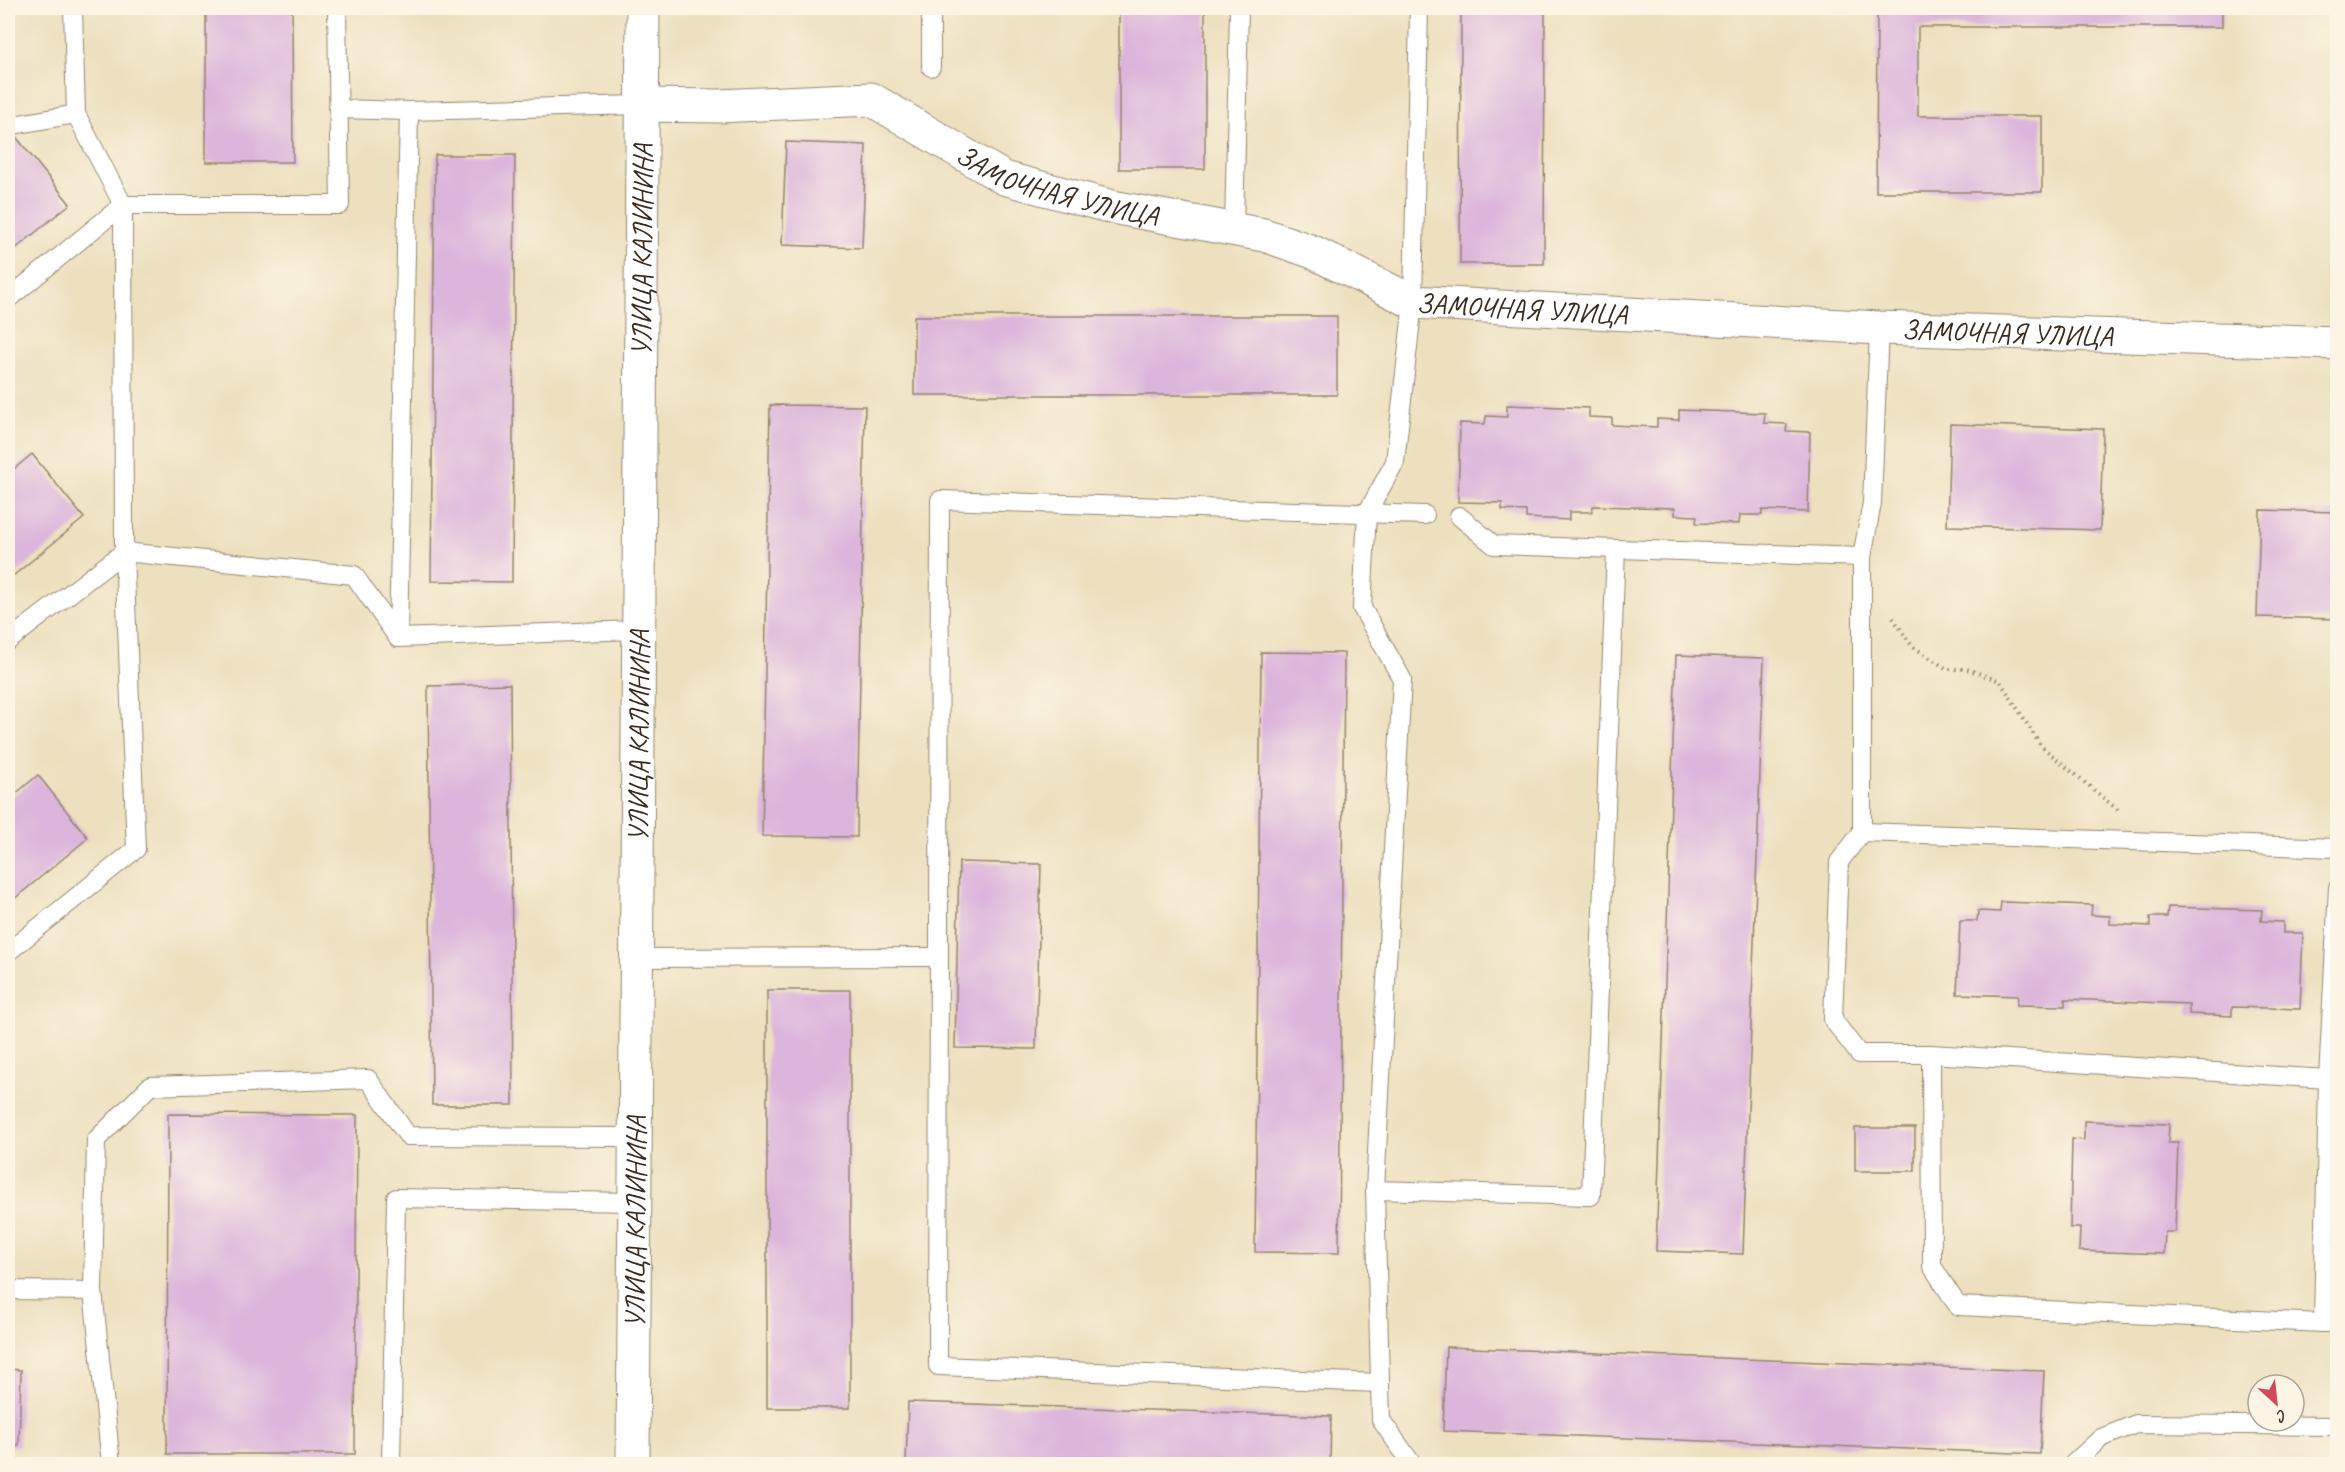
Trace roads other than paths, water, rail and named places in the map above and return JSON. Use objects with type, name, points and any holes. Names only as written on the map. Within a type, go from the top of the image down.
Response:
[{"type":"street","name":"УЛИЦА КАЛИНИНА","points":[[633,1464],[643,8]]},
{"type":"street","name":"ЗАМОЧНАЯ УЛИЦА","points":[[641,105],[719,106],[871,99],[1004,178],[1112,207],[1264,235],[1313,252],[1413,302],[1878,328],[2337,343]]},
{"type":"lane","points":[[8,952],[136,849],[124,552],[123,205],[76,114],[73,8]]},
{"type":"lane","points":[[8,298],[123,205],[340,205],[337,8]]},
{"type":"lane","points":[[931,8],[931,67]]},
{"type":"lane","points":[[1234,229],[1239,8]]},
{"type":"lane","points":[[1412,1464],[1381,1420],[1375,1190],[1402,679],[1362,608],[1367,513],[1395,462],[1413,302],[1419,8]]},
{"type":"lane","points":[[338,109],[409,111],[641,105]]},
{"type":"lane","points":[[398,638],[409,111]]},
{"type":"lane","points":[[8,126],[76,114]]},
{"type":"lane","points":[[1878,328],[1872,503],[1862,564],[1862,832],[1839,862],[1833,1020],[1859,1054],[1931,1054],[2328,1078]]},
{"type":"lane","points":[[1380,1383],[938,1366],[940,500],[1425,515]]},
{"type":"lane","points":[[1459,516],[1494,545],[1616,549],[1862,564]]},
{"type":"lane","points":[[1375,1190],[1591,1196],[1616,549]]},
{"type":"lane","points":[[8,641],[124,552],[354,575],[398,638]]},
{"type":"lane","points":[[398,638],[638,630]]},
{"type":"lane","points":[[1862,832],[2337,848]]},
{"type":"lane","points":[[1931,1054],[1932,1266],[1958,1306],[2330,1323],[2328,1078],[2337,888]]},
{"type":"lane","points":[[635,958],[939,957]]},
{"type":"lane","points":[[111,1464],[93,1291],[96,1140],[150,1086],[368,1079],[408,1137],[634,1137]]},
{"type":"lane","points":[[391,1464],[396,1198],[634,1202]]},
{"type":"lane","points":[[8,1290],[93,1291]]},
{"type":"lane","points":[[2073,1464],[2101,1438],[2136,1424],[2337,1426]]}]
